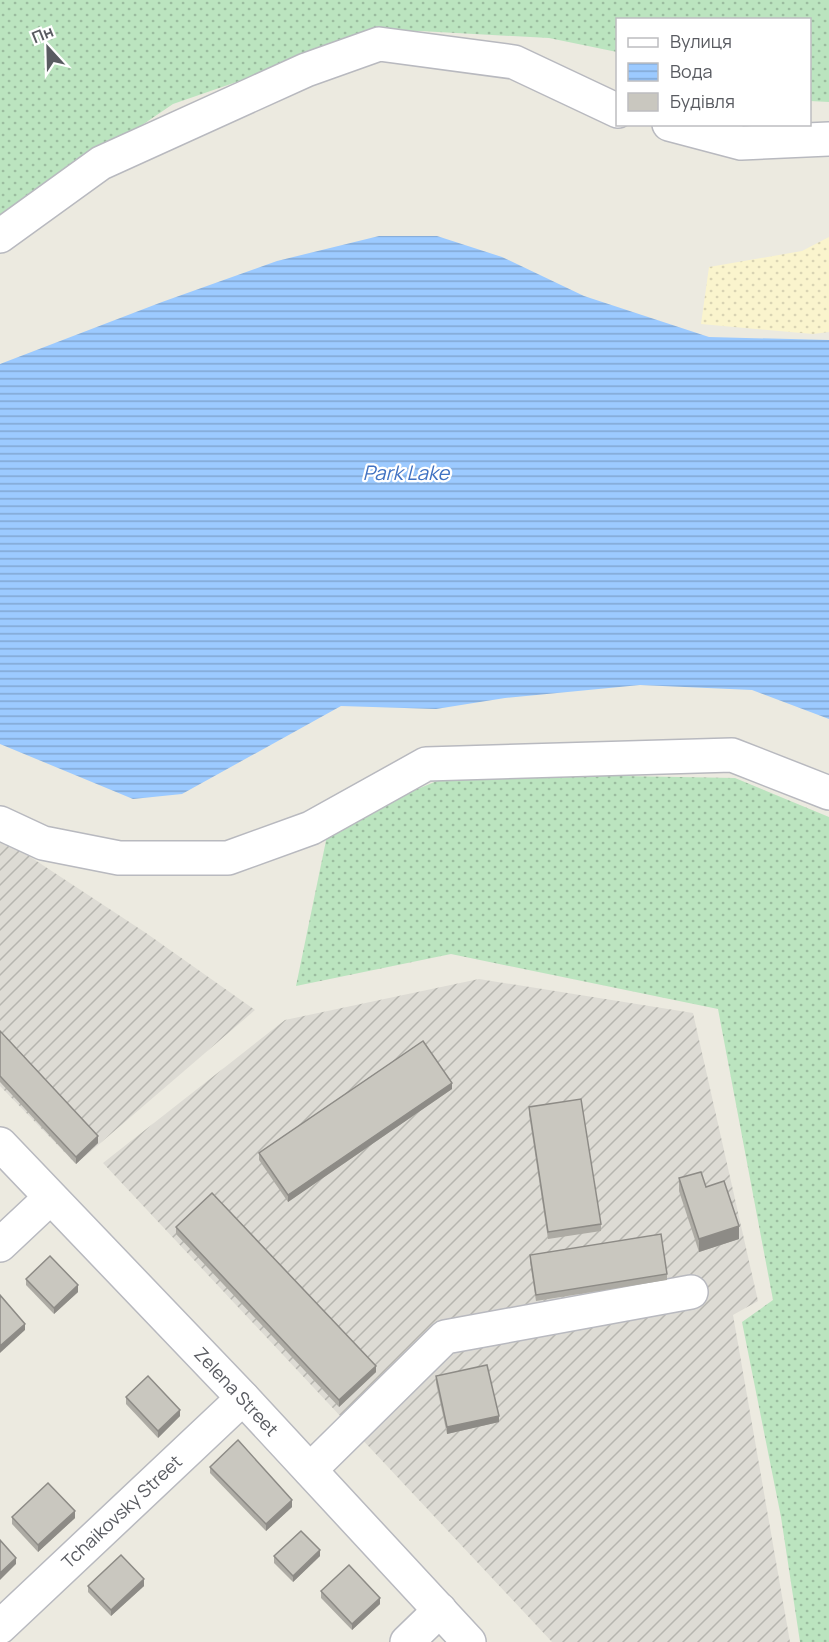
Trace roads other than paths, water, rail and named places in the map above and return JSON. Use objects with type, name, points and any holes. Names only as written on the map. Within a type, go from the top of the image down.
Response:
[{"type":"street","points":[[0,236],[101,163],[306,70],[379,44],[514,62],[616,110]]},
{"type":"street","points":[[677,126],[741,143],[829,140]]},
{"type":"street","points":[[0,823],[43,843],[119,858],[228,858],[311,828],[426,764],[732,755],[829,793]]},
{"type":"street","name":"Zelena Street","points":[[0,1144],[243,1398],[469,1642]]},
{"type":"street","points":[[0,1245],[50,1198]]},
{"type":"street","points":[[310,1470],[445,1337],[691,1292]]},
{"type":"street","name":"Tchaikovsky Street","points":[[0,1627],[243,1398]]},
{"type":"street","points":[[407,1642],[440,1611]]},
{"type":"water","name":"Park Lake","points":[[379,236],[437,236],[502,257],[584,296],[709,337],[829,340],[829,719],[752,690],[640,685],[505,698],[436,709],[341,706],[182,794],[133,799],[0,744],[0,364],[277,261]]}]
